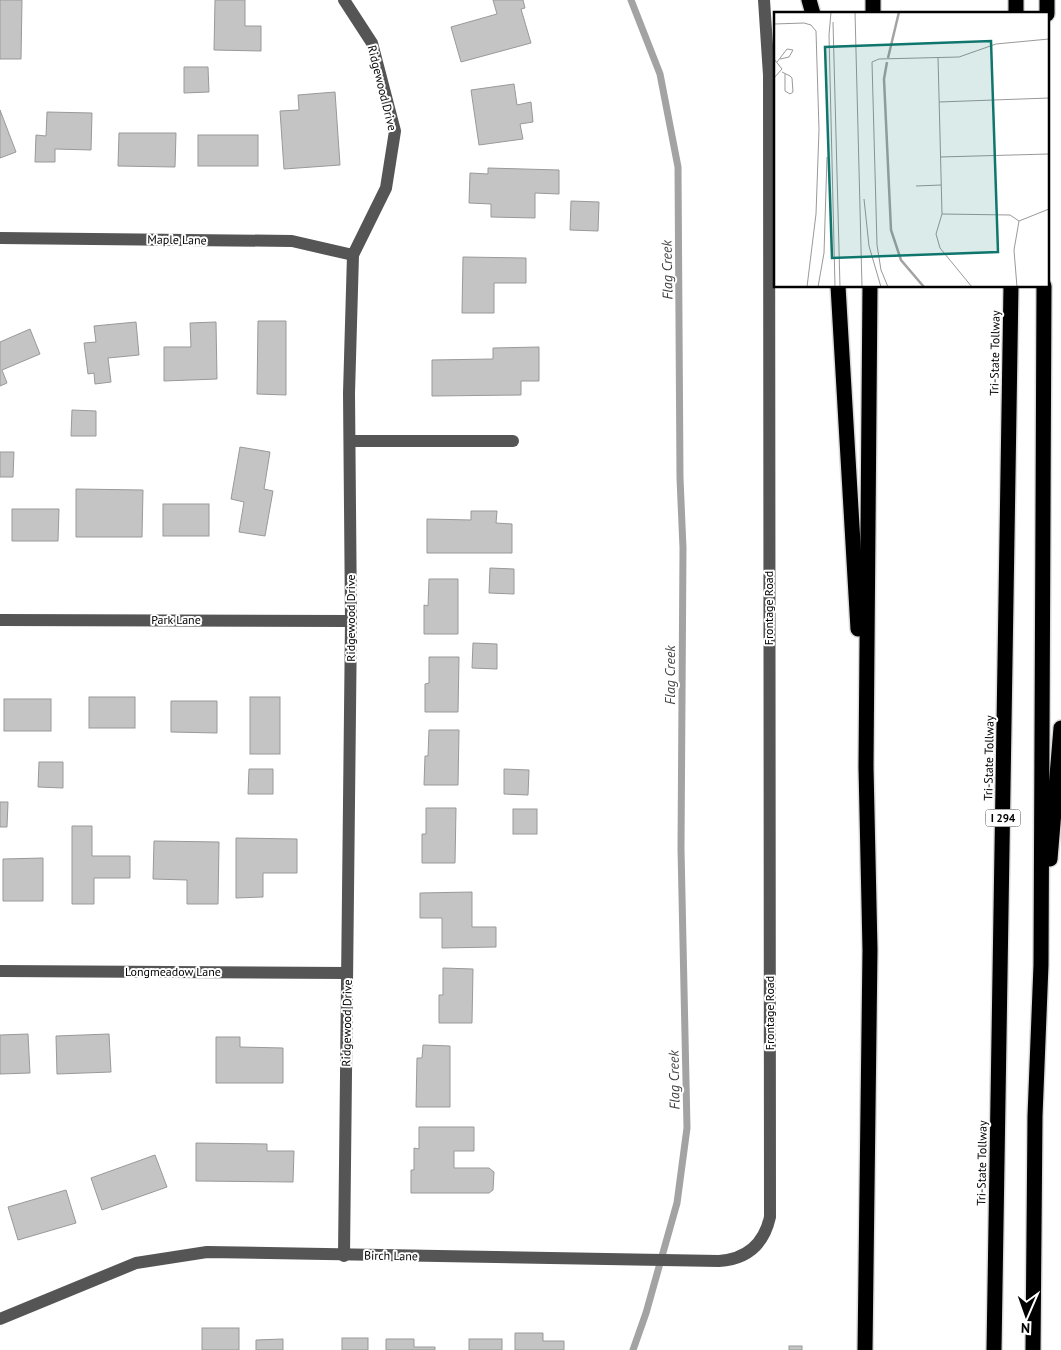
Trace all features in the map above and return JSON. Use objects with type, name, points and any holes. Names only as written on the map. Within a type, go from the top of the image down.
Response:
[{"type":"highway","points":[[838,288],[866,767]]},
{"type":"highway","points":[[865,1350],[870,950],[866,767],[870,288]]},
{"type":"highway","name":"Tri-State Tollway","points":[[994,1350],[1012,288]]},
{"type":"highway","points":[[1032,1350],[1035,1116],[1041,965],[1044,288]]},
{"type":"highway","points":[[1041,965],[1061,728]]},
{"type":"street","name":"Ridgewood Drive","points":[[344,0],[372,43],[395,131],[386,188],[353,255],[344,1256]]},
{"type":"street","name":"Frontage Road","points":[[764,0],[769,75],[770,1217]]},
{"type":"street","name":"Maple Lane","points":[[0,238],[292,241],[353,255]]},
{"type":"street","points":[[350,441],[513,442]]},
{"type":"street","name":"Park Lane","points":[[0,620],[351,621]]},
{"type":"street","name":"Longmeadow Lane","points":[[0,971],[347,973]]},
{"type":"street","name":"Birch Lane","points":[[0,1318],[136,1263],[207,1252],[344,1256],[719,1261],[740,1258],[756,1246],[767,1229],[770,1217]]},
{"type":"building","points":[[0,0],[22,0],[21,59],[0,59]]},
{"type":"building","points":[[215,0],[245,0],[245,26],[261,26],[261,51],[214,50]]},
{"type":"building","points":[[493,0],[523,0],[525,8],[521,9],[531,43],[461,62],[451,27],[497,14]]},
{"type":"building","points":[[184,67],[208,67],[209,92],[184,93]]},
{"type":"building","points":[[514,84],[517,105],[531,102],[533,122],[520,124],[523,139],[479,145],[471,90]]},
{"type":"building","points":[[335,92],[340,165],[284,169],[280,111],[299,110],[298,95]]},
{"type":"building","points":[[0,110],[16,152],[0,158]]},
{"type":"building","points":[[47,112],[92,113],[91,150],[55,149],[55,162],[35,162],[36,135],[46,136]]},
{"type":"building","points":[[119,133],[176,133],[175,167],[118,166]]},
{"type":"building","points":[[198,135],[258,135],[258,166],[198,166]]},
{"type":"building","points":[[488,168],[559,170],[559,194],[535,193],[535,218],[491,217],[491,204],[469,203],[470,173],[488,174]]},
{"type":"building","points":[[571,201],[599,202],[598,231],[570,230]]},
{"type":"building","points":[[463,257],[526,258],[526,283],[494,283],[494,313],[462,313]]},
{"type":"building","points":[[258,321],[286,321],[286,395],[257,394]]},
{"type":"building","points":[[136,322],[139,355],[108,358],[111,382],[95,384],[94,373],[88,374],[84,343],[96,342],[94,326]]},
{"type":"building","points":[[216,322],[217,379],[164,381],[164,347],[191,347],[190,323]]},
{"type":"building","points":[[30,329],[40,354],[2,370],[7,383],[0,386],[0,342]]},
{"type":"building","points":[[539,347],[539,381],[521,381],[521,395],[432,396],[432,360],[493,359],[493,348]]},
{"type":"building","points":[[72,410],[96,411],[96,436],[71,436]]},
{"type":"building","points":[[240,447],[270,452],[264,489],[273,491],[265,536],[239,532],[244,502],[231,499]]},
{"type":"building","points":[[0,452],[14,452],[13,477],[0,477]]},
{"type":"building","points":[[76,489],[143,490],[142,537],[76,537]]},
{"type":"building","points":[[163,504],[209,504],[209,536],[163,536]]},
{"type":"building","points":[[12,509],[59,509],[58,541],[12,541]]},
{"type":"building","points":[[471,511],[497,511],[496,523],[512,524],[512,553],[427,553],[427,519],[471,520]]},
{"type":"building","points":[[490,568],[514,569],[514,594],[489,593]]},
{"type":"building","points":[[429,579],[458,579],[458,634],[424,634],[424,605],[428,606]]},
{"type":"building","points":[[473,643],[497,644],[497,669],[472,668]]},
{"type":"building","points":[[429,657],[459,657],[458,712],[425,712],[425,684],[429,683]]},
{"type":"building","points":[[89,697],[135,697],[135,728],[89,728]]},
{"type":"building","points":[[250,697],[280,697],[280,754],[250,754]]},
{"type":"building","points":[[4,699],[51,699],[51,731],[4,731]]},
{"type":"building","points":[[171,701],[217,701],[217,733],[171,732]]},
{"type":"building","points":[[429,730],[459,730],[458,785],[424,785],[425,756],[428,756]]},
{"type":"building","points":[[39,762],[63,762],[63,788],[38,787]]},
{"type":"building","points":[[249,769],[273,769],[273,794],[248,794]]},
{"type":"building","points":[[504,769],[529,770],[528,795],[504,794]]},
{"type":"building","points":[[0,802],[8,802],[7,827],[0,827]]},
{"type":"building","points":[[426,808],[456,808],[455,863],[422,863],[422,834],[426,834]]},
{"type":"building","points":[[513,809],[537,809],[537,834],[513,834]]},
{"type":"building","points":[[72,826],[92,826],[92,856],[130,856],[130,878],[94,878],[94,904],[72,904]]},
{"type":"building","points":[[236,838],[297,839],[297,873],[263,873],[263,897],[236,898]]},
{"type":"building","points":[[154,841],[219,842],[218,904],[187,904],[187,880],[153,879]]},
{"type":"building","points":[[43,858],[43,901],[3,901],[3,859]]},
{"type":"building","points":[[472,892],[472,927],[496,927],[496,947],[442,948],[442,918],[420,918],[420,893]]},
{"type":"building","points":[[443,968],[473,969],[472,1023],[439,1023],[439,995],[443,995]]},
{"type":"building","points":[[28,1034],[30,1073],[0,1074],[0,1035]]},
{"type":"building","points":[[109,1034],[111,1072],[57,1074],[56,1036]]},
{"type":"building","points":[[216,1037],[240,1037],[240,1047],[283,1048],[283,1083],[216,1083]]},
{"type":"building","points":[[423,1045],[450,1046],[450,1107],[416,1107],[417,1058],[422,1058]]},
{"type":"building","points":[[419,1127],[474,1127],[474,1151],[454,1151],[454,1168],[489,1168],[494,1172],[493,1190],[489,1193],[411,1193],[411,1170],[414,1170],[414,1148],[419,1149]]},
{"type":"building","points":[[196,1143],[267,1144],[267,1151],[294,1151],[293,1182],[196,1181]]},
{"type":"building","points":[[155,1155],[167,1187],[102,1210],[91,1178]]},
{"type":"building","points":[[66,1190],[76,1223],[18,1240],[8,1207]]},
{"type":"building","points":[[202,1328],[239,1328],[239,1350],[202,1350]]},
{"type":"building","points":[[515,1333],[543,1333],[543,1341],[564,1341],[564,1350],[515,1350]]},
{"type":"building","points":[[342,1338],[368,1338],[368,1350],[342,1350]]},
{"type":"building","points":[[283,1339],[283,1350],[256,1350],[256,1340]]},
{"type":"building","points":[[386,1339],[414,1339],[414,1347],[435,1347],[435,1350],[386,1350]]},
{"type":"building","points":[[469,1339],[502,1339],[502,1350],[469,1350]]},
{"type":"building","points":[[789,1346],[802,1346],[802,1350],[789,1350]]},
{"type":"waterway","name":"Flag Creek","points":[[631,0],[660,74],[678,167],[680,478],[683,548],[681,849],[687,1128],[677,1203],[646,1313],[633,1350]]}]
